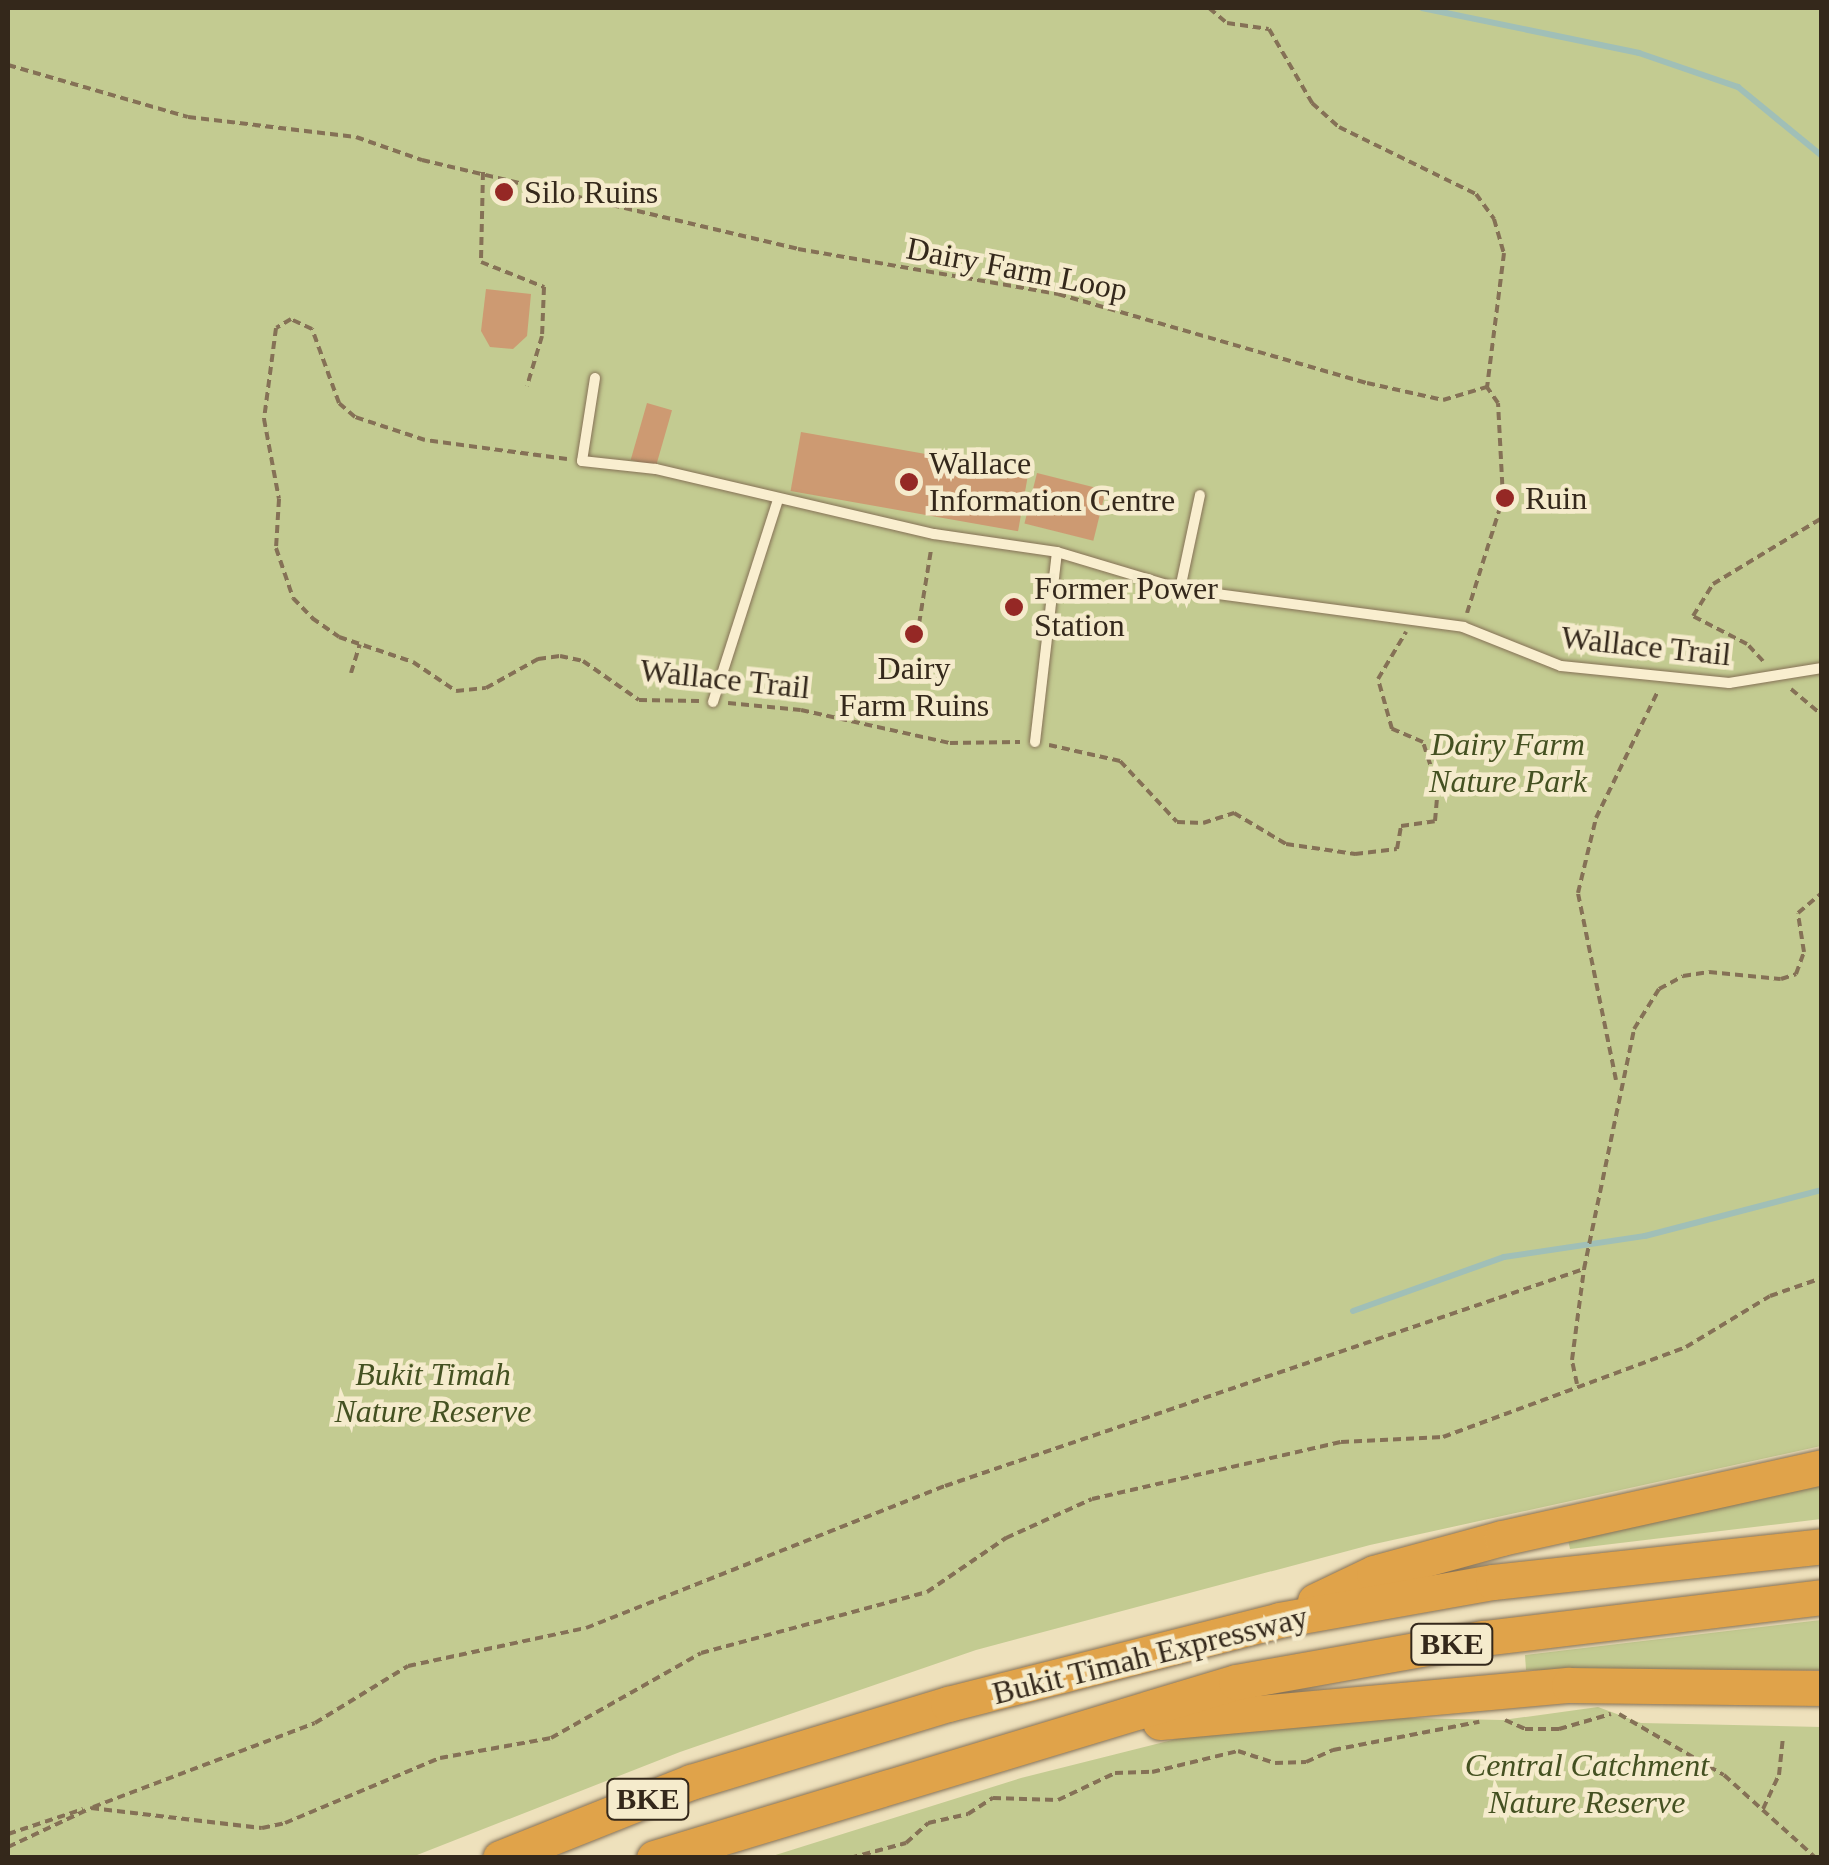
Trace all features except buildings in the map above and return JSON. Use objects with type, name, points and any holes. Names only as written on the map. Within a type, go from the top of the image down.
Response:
[{"type":"highway","points":[[1279,1620],[1374,1573],[1680,1494],[1822,1467]]},
{"type":"highway","name":"Bukit Timah Expressway","points":[[500,1858],[691,1782],[948,1704],[1279,1620],[1493,1582],[1822,1546]]},
{"type":"highway","name":"Bukit Timah Expressway","points":[[654,1858],[1236,1682],[1484,1638],[1822,1597]]},
{"type":"highway","points":[[1089,1728],[1569,1684],[1822,1688]]},
{"type":"lane","points":[[582,461],[595,378]]},
{"type":"lane","name":"Wallace Trail","points":[[582,461],[656,469],[934,534],[1056,552],[1180,589],[1463,627],[1562,666],[1728,683],[1822,668]]},
{"type":"lane","points":[[1180,589],[1200,496]]},
{"type":"lane","points":[[713,702],[778,499]]},
{"type":"lane","points":[[1035,742],[1056,552]]},
{"type":"path","points":[[1209,8],[1236,26],[1269,28],[1312,102],[1339,126],[1476,194],[1494,218],[1504,253],[1487,387],[1498,403],[1502,498],[1463,627]]},
{"type":"path","name":"Dairy Farm Loop","points":[[8,65],[188,117],[356,137],[483,172],[760,238],[940,276],[1076,299],[1442,400],[1487,387]]},
{"type":"path","points":[[1822,162],[1822,197]]},
{"type":"path","points":[[483,172],[481,262],[544,287],[542,336],[527,386]]},
{"type":"path","name":"Wallace Trail","points":[[582,461],[425,440],[355,417],[339,403],[312,329],[299,320],[278,324],[266,373],[264,419],[279,498],[281,574],[312,618],[360,644],[393,652],[456,692],[486,688],[538,660],[560,656],[583,661],[639,700],[800,710],[950,742],[1035,742],[1120,762],[1177,822],[1203,823],[1234,813],[1286,844],[1356,854],[1397,849],[1401,826],[1435,821],[1438,789],[1423,742],[1392,730],[1378,679],[1411,620]]},
{"type":"path","points":[[1747,644],[1693,616],[1713,584],[1822,518]]},
{"type":"path","points":[[919,624],[934,534]]},
{"type":"path","points":[[351,674],[360,644]]},
{"type":"path","points":[[1617,1085],[1584,932],[1583,854],[1665,676]]},
{"type":"path","points":[[1576,1384],[1572,1360],[1584,1269],[1617,1085],[1634,1029],[1659,989],[1709,972],[1781,980],[1796,974],[1804,952],[1798,913],[1822,893]]},
{"type":"path","points":[[8,1834],[91,1808],[315,1724],[408,1666],[572,1632],[944,1486],[1584,1269]]},
{"type":"path","points":[[8,1848],[91,1808],[262,1828],[285,1824],[440,1758],[551,1738],[701,1652],[926,1592],[1006,1538],[1092,1499],[1341,1442],[1444,1437],[1576,1384],[1686,1347],[1770,1296],[1822,1278]]},
{"type":"path","points":[[850,1858],[906,1843],[928,1823],[968,1814],[993,1798],[1058,1800],[1116,1772],[1152,1772],[1238,1751],[1275,1763],[1306,1762],[1333,1750],[1471,1726],[1493,1714],[1525,1729],[1560,1729],[1588,1726],[1615,1712],[1724,1775],[1816,1858]]},
{"type":"path","points":[[1763,1810],[1779,1775],[1783,1737]]},
{"type":"green space","name":"Bukit Timah Nature Reserve","points":[[8,8],[1821,8],[1821,1446],[1370,1545],[976,1650],[680,1752],[412,1857],[8,1858]]},
{"type":"green space","points":[[1821,1480],[1821,1519],[1570,1549],[1567,1536]]},
{"type":"green space","points":[[1821,1620],[1821,1670],[1526,1670],[1525,1655]]},
{"type":"green space","name":"Central Catchment Nature Reserve","points":[[1598,1707],[1641,1723],[1821,1727],[1821,1857],[766,1858],[1021,1778],[1204,1732],[1311,1716],[1503,1720]]},
{"type":"waterway","points":[[1422,8],[1639,53],[1738,87],[1822,156]]},
{"type":"waterway","points":[[1353,1311],[1504,1257],[1645,1236],[1822,1190]]},
{"type":"place","name":"Silo Ruins","points":[[504,192]]},
{"type":"place","name":"Wallace Information Centre","points":[[909,482]]},
{"type":"place","name":"Ruin","points":[[1505,498]]},
{"type":"place","name":"Former Power Station","points":[[1014,607]]},
{"type":"place","name":"Dairy Farm Ruins","points":[[914,634]]},
{"type":"park label","name":"Dairy Farm Nature Park","points":[[1508,764]]}]
